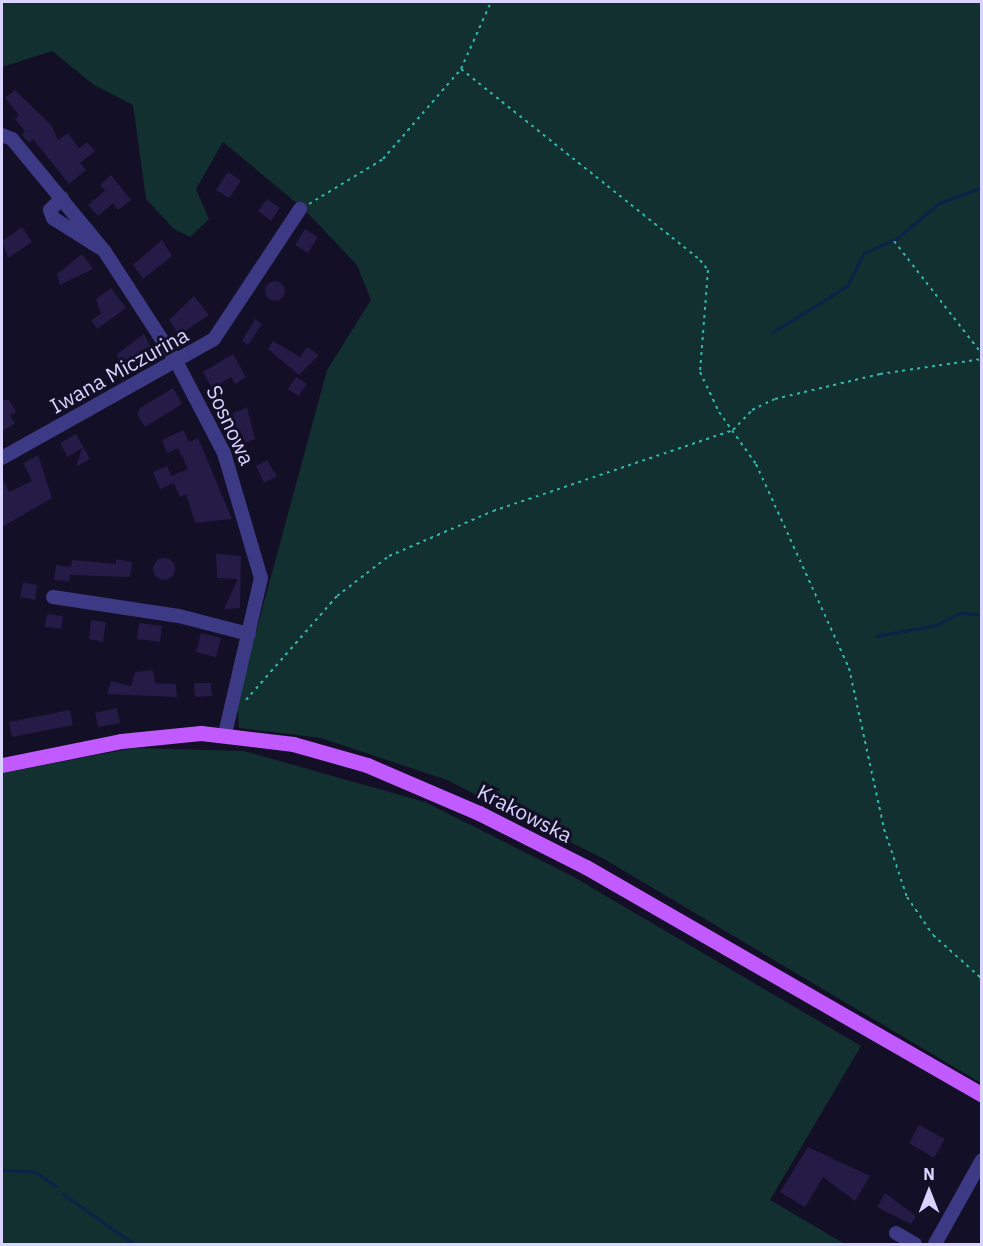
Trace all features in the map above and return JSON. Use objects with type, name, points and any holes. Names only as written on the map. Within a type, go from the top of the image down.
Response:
[{"type":"main road","name":"Krakowska","points":[[2,765],[147,737],[225,734],[329,753],[479,813],[726,946],[981,1095]]},
{"type":"street","name":"Sosnowa","points":[[2,135],[12,139],[105,252],[177,363],[224,453],[251,533],[261,578],[225,734]]},
{"type":"street","name":"Sosnowa","points":[[62,198],[50,210],[53,218],[105,252]]},
{"type":"street","name":"Iwana Miczurina","points":[[2,458],[177,363],[226,325],[300,209]]},
{"type":"street","points":[[53,597],[179,616],[249,634]]},
{"type":"street","points":[[935,1245],[981,1160]]},
{"type":"street","points":[[896,1233],[915,1245]]},
{"type":"path","points":[[300,209],[383,159],[461,69],[491,2]]},
{"type":"path","points":[[461,69],[708,270],[700,372],[733,430],[756,464],[849,668],[884,829],[907,897],[933,935],[981,980]]},
{"type":"path","points":[[894,241],[981,354]]},
{"type":"path","points":[[229,717],[337,596],[388,556],[493,511],[733,430],[752,410],[775,399],[880,374],[981,359]]},
{"type":"green space","points":[[2,2],[981,2],[981,1083],[604,859],[447,780],[321,738],[239,728],[237,702],[327,370],[371,300],[357,265],[305,210],[223,142],[196,189],[209,219],[190,237],[174,229],[146,199],[133,105],[94,85],[52,51],[2,67]]},
{"type":"green space","points":[[134,748],[244,751],[425,802],[572,876],[861,1046],[770,1200],[845,1244],[2,1244],[2,773]]},
{"type":"building","points":[[15,90],[51,125],[58,140],[68,133],[79,148],[87,142],[95,151],[80,163],[86,170],[69,184],[33,139],[29,143],[22,135],[25,131],[15,119],[19,115],[5,98]]},
{"type":"building","points":[[228,172],[241,181],[229,198],[216,190]]},
{"type":"building","points":[[111,175],[131,200],[118,210],[113,203],[98,216],[88,205],[105,191],[100,185]]},
{"type":"building","points":[[267,199],[280,208],[271,221],[258,211]]},
{"type":"building","points":[[22,227],[32,242],[8,258],[2,241]]},
{"type":"building","points":[[305,229],[318,237],[308,253],[295,245]]},
{"type":"building","points":[[162,240],[172,256],[143,279],[133,265]]},
{"type":"building","points":[[82,254],[93,269],[60,285],[57,274]]},
{"type":"building","points":[[275,281],[282,284],[285,291],[282,298],[275,301],[268,298],[265,291],[268,284]]},
{"type":"building","points":[[111,288],[126,308],[97,329],[91,320],[101,314],[96,299]]},
{"type":"building","points":[[194,296],[209,315],[179,335],[169,320]]},
{"type":"building","points":[[255,319],[262,324],[248,345],[242,341]]},
{"type":"building","points":[[144,334],[152,350],[121,366],[117,354]]},
{"type":"building","points":[[273,341],[300,357],[307,347],[319,355],[299,375],[268,349]]},
{"type":"building","points":[[233,354],[246,377],[235,384],[231,377],[212,388],[203,372]]},
{"type":"building","points":[[296,377],[307,384],[299,396],[288,389]]},
{"type":"building","points":[[173,388],[182,404],[145,427],[137,414],[140,408]]},
{"type":"building","points":[[2,400],[9,400],[16,412],[10,415],[15,424],[2,431]]},
{"type":"building","points":[[247,407],[255,439],[242,444],[227,416]]},
{"type":"building","points":[[183,430],[189,442],[198,438],[232,519],[195,523],[186,494],[180,497],[174,483],[160,489],[153,472],[167,466],[171,476],[188,469],[178,448],[167,453],[162,440]]},
{"type":"building","points":[[76,434],[90,459],[76,467],[82,448],[68,457],[60,443]]},
{"type":"building","points":[[38,455],[52,498],[2,527],[2,478],[9,492],[32,481],[23,463]]},
{"type":"building","points":[[267,460],[277,476],[264,483],[256,466]]},
{"type":"building","points":[[216,554],[241,556],[240,608],[224,609],[238,579],[217,578]]},
{"type":"building","points":[[164,558],[174,565],[175,569],[168,579],[164,580],[154,573],[153,569],[160,559]]},
{"type":"building","points":[[116,559],[132,562],[130,577],[70,575],[72,560],[116,564]]},
{"type":"building","points":[[56,565],[71,567],[69,581],[54,580]]},
{"type":"building","points":[[23,582],[37,585],[35,600],[20,597]]},
{"type":"building","points":[[47,614],[63,616],[61,629],[45,627]]},
{"type":"building","points":[[91,620],[106,622],[103,642],[89,639]]},
{"type":"building","points":[[139,623],[162,626],[160,642],[137,639]]},
{"type":"building","points":[[201,633],[221,638],[216,657],[196,652]]},
{"type":"building","points":[[153,670],[155,683],[176,684],[177,697],[107,694],[111,681],[131,686],[135,672]]},
{"type":"building","points":[[194,683],[211,683],[212,696],[195,697]]},
{"type":"building","points":[[117,708],[120,723],[98,727],[95,713]]},
{"type":"building","points":[[70,710],[73,725],[12,737],[9,722]]},
{"type":"building","points":[[919,1125],[945,1139],[934,1158],[909,1143]]},
{"type":"building","points":[[808,1147],[870,1176],[855,1201],[823,1177],[805,1207],[780,1192]]},
{"type":"building","points":[[885,1193],[916,1216],[911,1224],[877,1207]]},
{"type":"waterway","points":[[773,332],[847,286],[864,253],[897,238],[939,203],[982,187]]},
{"type":"waterway","points":[[876,636],[936,625],[960,613],[982,614]]},
{"type":"waterway","points":[[2,1170],[36,1172],[55,1186]]},
{"type":"waterway","points":[[63,1194],[134,1244]]}]
